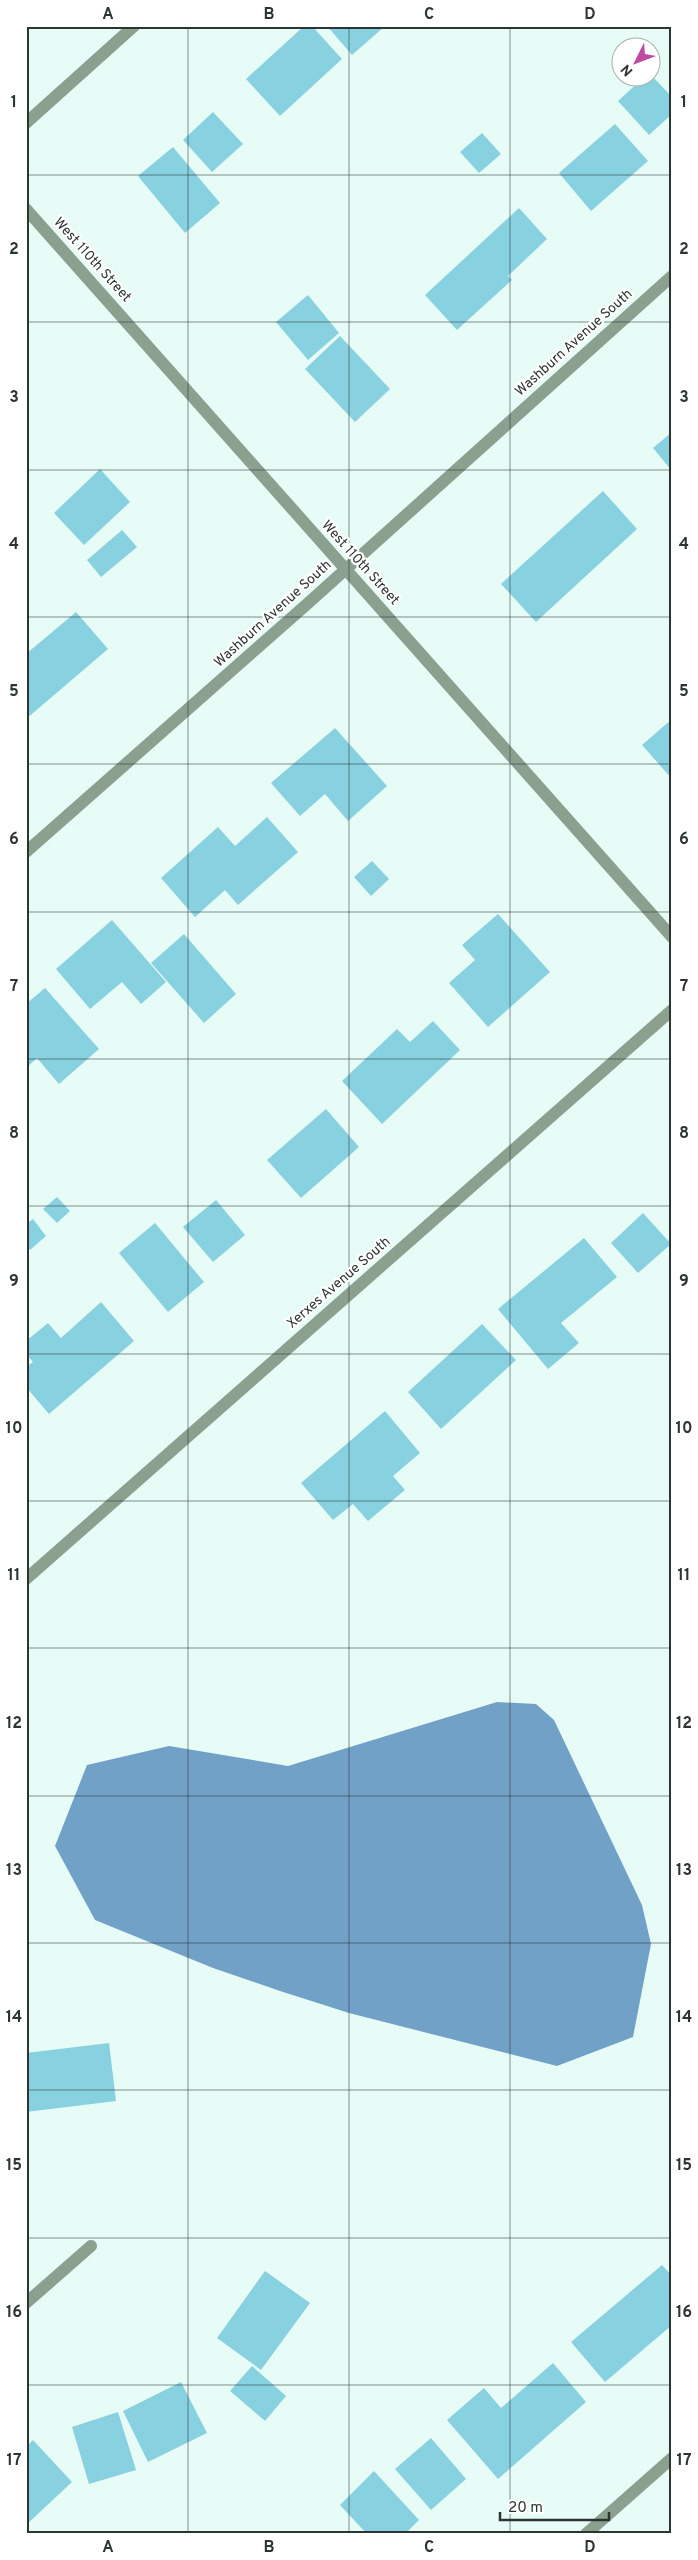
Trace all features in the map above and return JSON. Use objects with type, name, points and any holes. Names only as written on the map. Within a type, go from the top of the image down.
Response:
[{"type":"street","points":[[26,123],[134,26]]},
{"type":"street","name":"West 110th Street","points":[[26,208],[672,937]]},
{"type":"street","name":"Washburn Avenue South","points":[[26,852],[346,569],[672,276]]},
{"type":"street","name":"Xerxes Avenue South","points":[[26,1579],[672,1010]]},
{"type":"street","points":[[26,2303],[91,2246]]},
{"type":"street","points":[[586,2534],[672,2458]]},
{"type":"water","points":[[497,1702],[536,1704],[554,1720],[642,1905],[651,1944],[633,2037],[557,2066],[349,2013],[213,1968],[95,1920],[55,1846],[87,1765],[169,1746],[288,1766]]},
{"type":"building","points":[[304,26],[312,26],[342,59],[280,116],[246,79]]},
{"type":"building","points":[[327,26],[383,26],[384,27],[352,55]]},
{"type":"building","points":[[660,84],[672,97],[672,114],[649,135],[618,101],[632,88],[660,88]]},
{"type":"building","points":[[213,112],[243,144],[212,172],[183,140]]},
{"type":"building","points":[[615,124],[648,161],[591,211],[559,173]]},
{"type":"building","points":[[482,133],[501,154],[479,173],[460,152]]},
{"type":"building","points":[[173,147],[220,203],[185,233],[138,176]]},
{"type":"building","points":[[519,208],[547,239],[508,276],[512,280],[457,330],[425,295]]},
{"type":"building","points":[[308,295],[339,333],[308,360],[276,322]]},
{"type":"building","points":[[340,336],[390,389],[355,422],[305,369]]},
{"type":"building","points":[[672,432],[672,471],[653,448]]},
{"type":"building","points":[[100,469],[130,502],[84,545],[54,513]]},
{"type":"building","points":[[603,491],[637,529],[536,622],[501,584]]},
{"type":"building","points":[[122,530],[137,547],[101,577],[87,560]]},
{"type":"building","points":[[76,612],[108,649],[26,719],[26,654]]},
{"type":"building","points":[[672,719],[672,779],[642,745]]},
{"type":"building","points":[[335,728],[387,786],[348,821],[325,794],[300,816],[271,783]]},
{"type":"building","points":[[267,817],[298,852],[238,905],[225,890],[195,917],[161,878],[218,827],[235,846]]},
{"type":"building","points":[[372,861],[389,879],[371,896],[354,877]]},
{"type":"building","points":[[498,914],[550,972],[488,1027],[449,983],[475,960],[462,945]]},
{"type":"building","points":[[112,920],[166,982],[141,1004],[122,982],[90,1009],[56,969]]},
{"type":"building","points":[[184,934],[236,994],[204,1023],[151,963]]},
{"type":"building","points":[[45,988],[99,1049],[59,1084],[37,1058],[26,1068],[26,1004]]},
{"type":"building","points":[[433,1021],[460,1050],[382,1124],[342,1081],[397,1029],[410,1042]]},
{"type":"building","points":[[326,1109],[359,1147],[301,1198],[267,1160]]},
{"type":"building","points":[[57,1197],[70,1211],[57,1223],[43,1209]]},
{"type":"building","points":[[216,1200],[245,1235],[213,1262],[183,1227]]},
{"type":"building","points":[[643,1213],[671,1244],[638,1273],[611,1243]]},
{"type":"building","points":[[33,1219],[46,1236],[30,1250],[26,1245],[26,1224]]},
{"type":"building","points":[[155,1223],[204,1282],[168,1312],[119,1253]]},
{"type":"building","points":[[584,1238],[617,1277],[561,1323],[579,1343],[548,1369],[498,1309]]},
{"type":"building","points":[[101,1302],[134,1341],[49,1414],[26,1387],[26,1367],[33,1362],[26,1354],[26,1341],[48,1323],[61,1338]]},
{"type":"building","points":[[482,1324],[516,1360],[441,1429],[408,1392]]},
{"type":"building","points":[[385,1411],[420,1453],[393,1476],[405,1490],[368,1521],[353,1504],[333,1520],[301,1483]]},
{"type":"building","points":[[109,2043],[116,2101],[26,2112],[26,2053]]},
{"type":"building","points":[[662,2265],[672,2276],[672,2325],[605,2382],[571,2342]]},
{"type":"building","points":[[265,2271],[310,2303],[261,2370],[217,2338]]},
{"type":"building","points":[[553,2363],[586,2402],[498,2479],[447,2420],[484,2388],[501,2408]]},
{"type":"building","points":[[252,2366],[286,2396],[265,2421],[230,2391]]},
{"type":"building","points":[[181,2382],[207,2433],[148,2462],[123,2411]]},
{"type":"building","points":[[118,2412],[136,2470],[89,2484],[72,2427]]},
{"type":"building","points":[[431,2438],[466,2479],[431,2510],[395,2469]]},
{"type":"building","points":[[33,2440],[72,2482],[26,2525],[26,2447]]},
{"type":"building","points":[[374,2471],[419,2520],[405,2534],[367,2534],[340,2505]]}]
